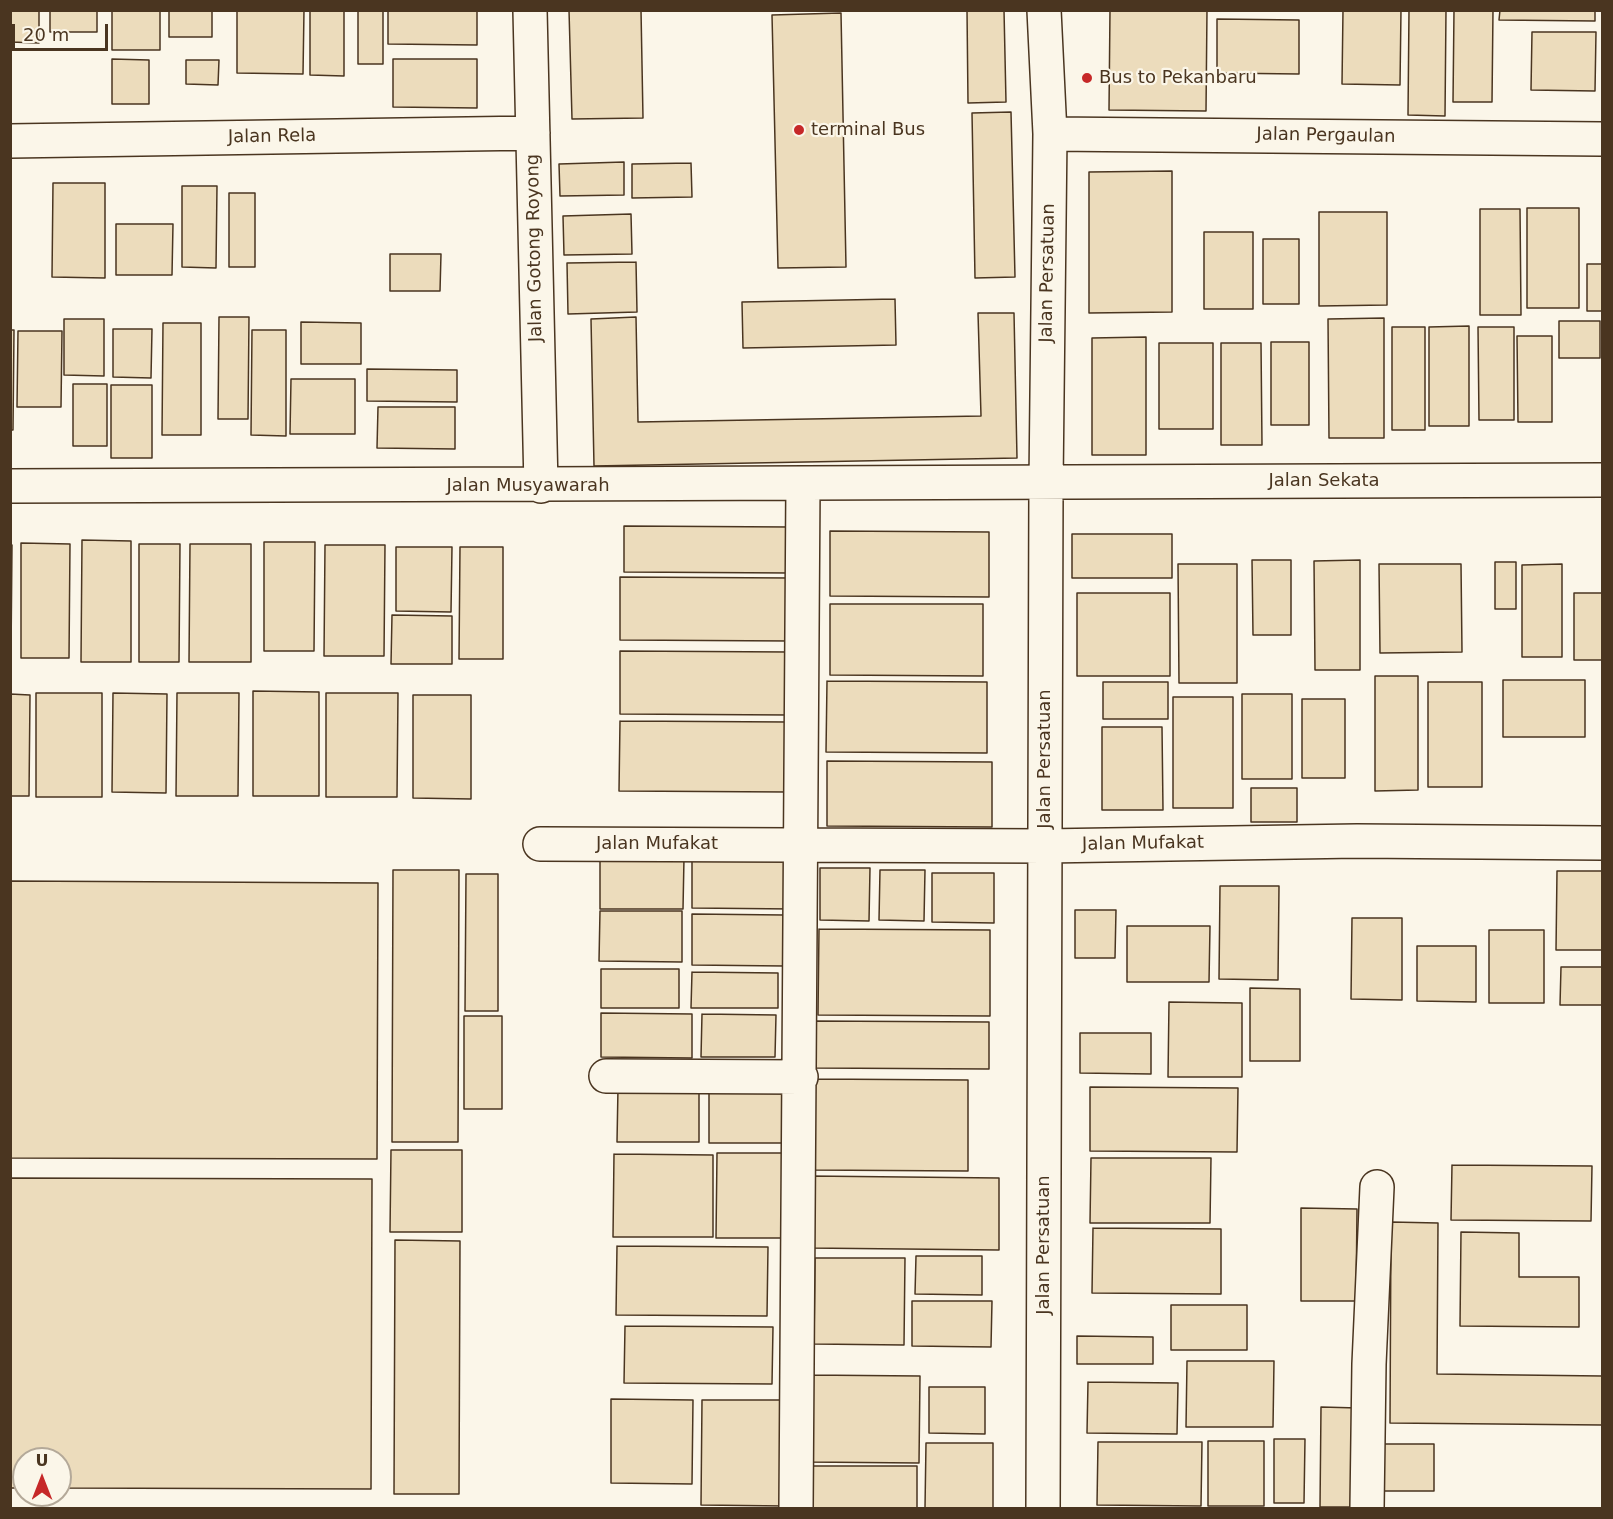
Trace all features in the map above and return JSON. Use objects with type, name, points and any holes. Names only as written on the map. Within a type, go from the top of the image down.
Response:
[{"type":"street","name":"Jalan Gotong Royong","points":[[530,10],[541,486]]},
{"type":"street","name":"Jalan Persatuan","points":[[1043,1509],[1046,483],[1050,134],[1044,10]]},
{"type":"street","name":"Jalan Rela","points":[[10,141],[533,133]]},
{"type":"street","name":"Jalan Pergaulan","points":[[1050,134],[1602,139]]},
{"type":"street","name":"Jalan Sekata","points":[[1046,483],[1602,480]]},
{"type":"street","name":"Jalan Musyawarah","points":[[10,486],[1046,483]]},
{"type":"street","points":[[796,1509],[801,1077],[803,484]]},
{"type":"street","name":"Jalan Mufakat","points":[[540,844],[1045,846],[1357,842],[1602,843]]},
{"type":"street","points":[[606,1076],[801,1077]]},
{"type":"street","points":[[1367,1509],[1369,1364],[1377,1188]]},
{"type":"building","points":[[10,10],[39,10],[39,43],[10,42]]},
{"type":"building","points":[[50,10],[97,10],[97,32],[50,32]]},
{"type":"building","points":[[112,10],[160,10],[160,50],[112,50]]},
{"type":"building","points":[[169,10],[212,10],[212,37],[169,37]]},
{"type":"building","points":[[237,10],[304,10],[303,74],[237,73]]},
{"type":"building","points":[[310,10],[344,10],[344,76],[310,75]]},
{"type":"building","points":[[358,10],[383,10],[383,64],[358,64]]},
{"type":"building","points":[[388,10],[477,10],[477,45],[388,44]]},
{"type":"building","points":[[569,10],[641,10],[643,118],[572,119]]},
{"type":"building","points":[[967,10],[1004,10],[1006,102],[968,103]]},
{"type":"building","points":[[1110,10],[1207,10],[1206,111],[1109,110]]},
{"type":"building","points":[[1343,10],[1401,10],[1400,85],[1342,84]]},
{"type":"building","points":[[1409,10],[1446,10],[1445,116],[1408,115]]},
{"type":"building","points":[[1454,10],[1493,10],[1492,102],[1453,102]]},
{"type":"building","points":[[1500,10],[1595,10],[1595,21],[1499,20]]},
{"type":"building","points":[[841,13],[846,267],[778,268],[772,15]]},
{"type":"building","points":[[1217,19],[1299,20],[1299,74],[1217,73]]},
{"type":"building","points":[[1532,32],[1596,32],[1595,91],[1531,90]]},
{"type":"building","points":[[112,59],[149,60],[149,104],[112,104]]},
{"type":"building","points":[[393,59],[477,59],[477,108],[393,107]]},
{"type":"building","points":[[186,60],[219,60],[218,85],[186,84]]},
{"type":"building","points":[[1011,112],[1015,277],[975,278],[972,113]]},
{"type":"building","points":[[624,162],[624,195],[560,196],[559,164]]},
{"type":"building","points":[[691,163],[692,197],[632,198],[632,164]]},
{"type":"building","points":[[1172,171],[1172,312],[1089,313],[1089,172]]},
{"type":"building","points":[[53,183],[105,183],[105,278],[52,277]]},
{"type":"building","points":[[182,186],[217,186],[216,268],[182,267]]},
{"type":"building","points":[[229,193],[255,193],[255,267],[229,267]]},
{"type":"building","points":[[1527,208],[1579,208],[1579,308],[1527,308]]},
{"type":"building","points":[[1480,209],[1520,209],[1521,315],[1480,315]]},
{"type":"building","points":[[1319,212],[1387,212],[1387,305],[1319,306]]},
{"type":"building","points":[[631,214],[632,254],[564,255],[563,216]]},
{"type":"building","points":[[116,224],[173,224],[172,275],[116,275]]},
{"type":"building","points":[[1204,232],[1253,232],[1253,309],[1204,309]]},
{"type":"building","points":[[1263,239],[1299,239],[1299,304],[1263,304]]},
{"type":"building","points":[[390,254],[441,254],[440,291],[390,291]]},
{"type":"building","points":[[636,262],[637,312],[568,314],[567,263]]},
{"type":"building","points":[[1587,264],[1602,264],[1602,311],[1587,311]]},
{"type":"building","points":[[895,299],[896,345],[743,348],[742,302]]},
{"type":"building","points":[[978,313],[1014,313],[1017,458],[594,466],[591,319],[636,317],[638,422],[981,416]]},
{"type":"building","points":[[219,317],[249,317],[248,419],[218,419]]},
{"type":"building","points":[[1384,318],[1384,438],[1329,438],[1328,319]]},
{"type":"building","points":[[64,319],[104,319],[104,376],[64,375]]},
{"type":"building","points":[[1559,321],[1600,321],[1600,358],[1559,358]]},
{"type":"building","points":[[301,322],[361,323],[361,364],[301,364]]},
{"type":"building","points":[[163,323],[201,323],[201,435],[162,435]]},
{"type":"building","points":[[1469,326],[1469,426],[1429,426],[1429,327]]},
{"type":"building","points":[[1392,327],[1425,327],[1425,430],[1392,430]]},
{"type":"building","points":[[1478,327],[1514,327],[1514,420],[1479,420]]},
{"type":"building","points":[[113,329],[152,329],[151,378],[113,377]]},
{"type":"building","points":[[10,330],[14,330],[13,430],[10,430]]},
{"type":"building","points":[[252,330],[286,330],[286,436],[251,435]]},
{"type":"building","points":[[18,331],[62,331],[61,407],[17,407]]},
{"type":"building","points":[[1517,336],[1552,336],[1552,422],[1518,422]]},
{"type":"building","points":[[1146,337],[1146,455],[1092,455],[1092,338]]},
{"type":"building","points":[[1271,342],[1309,342],[1309,425],[1271,425]]},
{"type":"building","points":[[1159,343],[1213,343],[1213,429],[1159,429]]},
{"type":"building","points":[[1221,343],[1261,343],[1262,445],[1221,445]]},
{"type":"building","points":[[367,369],[457,370],[457,402],[367,401]]},
{"type":"building","points":[[291,379],[355,379],[355,434],[290,434]]},
{"type":"building","points":[[73,384],[107,384],[107,446],[73,446]]},
{"type":"building","points":[[111,385],[152,385],[152,458],[111,458]]},
{"type":"building","points":[[378,407],[455,407],[455,449],[377,448]]},
{"type":"building","points":[[624,526],[790,527],[790,573],[624,572]]},
{"type":"building","points":[[830,531],[989,532],[989,597],[830,596]]},
{"type":"building","points":[[1072,534],[1172,534],[1172,578],[1072,578]]},
{"type":"building","points":[[82,540],[131,541],[131,662],[81,662]]},
{"type":"building","points":[[264,542],[315,542],[314,651],[264,651]]},
{"type":"building","points":[[21,543],[70,544],[69,658],[21,658]]},
{"type":"building","points":[[139,544],[180,544],[179,662],[139,662]]},
{"type":"building","points":[[190,544],[251,544],[251,662],[189,662]]},
{"type":"building","points":[[10,545],[12,545],[11,654],[10,654]]},
{"type":"building","points":[[325,545],[385,545],[384,656],[324,656]]},
{"type":"building","points":[[396,547],[452,547],[451,612],[396,611]]},
{"type":"building","points":[[460,547],[503,547],[503,659],[459,659]]},
{"type":"building","points":[[1252,560],[1291,560],[1291,635],[1253,635]]},
{"type":"building","points":[[1360,560],[1360,670],[1315,670],[1314,561]]},
{"type":"building","points":[[1495,562],[1516,562],[1516,609],[1495,609]]},
{"type":"building","points":[[1178,564],[1237,564],[1237,683],[1179,683]]},
{"type":"building","points":[[1379,564],[1461,564],[1462,652],[1380,653]]},
{"type":"building","points":[[1562,564],[1562,657],[1522,657],[1522,565]]},
{"type":"building","points":[[620,577],[791,578],[791,641],[620,640]]},
{"type":"building","points":[[1077,593],[1170,593],[1170,676],[1077,676]]},
{"type":"building","points":[[1574,593],[1602,593],[1602,660],[1574,660]]},
{"type":"building","points":[[830,604],[983,604],[983,676],[830,675]]},
{"type":"building","points":[[392,615],[452,616],[452,664],[391,664]]},
{"type":"building","points":[[620,651],[789,652],[789,715],[620,714]]},
{"type":"building","points":[[1375,676],[1418,676],[1418,790],[1375,791]]},
{"type":"building","points":[[1503,680],[1585,680],[1585,737],[1503,737]]},
{"type":"building","points":[[827,681],[987,682],[987,753],[826,752]]},
{"type":"building","points":[[1103,682],[1168,682],[1168,719],[1103,719]]},
{"type":"building","points":[[1428,682],[1482,682],[1482,787],[1428,787]]},
{"type":"building","points":[[253,691],[319,692],[319,796],[253,796]]},
{"type":"building","points":[[36,693],[102,693],[102,797],[36,797]]},
{"type":"building","points":[[113,693],[167,694],[166,793],[112,792]]},
{"type":"building","points":[[177,693],[239,693],[238,796],[176,796]]},
{"type":"building","points":[[326,693],[398,693],[397,797],[326,797]]},
{"type":"building","points":[[10,694],[30,695],[29,796],[10,796]]},
{"type":"building","points":[[1242,694],[1292,694],[1292,779],[1242,779]]},
{"type":"building","points":[[413,695],[471,695],[471,799],[413,798]]},
{"type":"building","points":[[1173,697],[1233,697],[1233,808],[1173,808]]},
{"type":"building","points":[[1302,699],[1345,699],[1345,778],[1302,778]]},
{"type":"building","points":[[620,721],[788,722],[787,792],[619,791]]},
{"type":"building","points":[[1102,727],[1162,727],[1163,810],[1102,810]]},
{"type":"building","points":[[827,761],[992,762],[992,827],[827,826]]},
{"type":"building","points":[[1251,788],[1297,788],[1297,822],[1251,822]]},
{"type":"building","points":[[692,857],[793,858],[793,909],[692,908]]},
{"type":"building","points":[[600,858],[684,858],[683,909],[600,909]]},
{"type":"building","points":[[820,868],[870,868],[869,921],[820,920]]},
{"type":"building","points":[[393,870],[459,870],[458,1142],[392,1142]]},
{"type":"building","points":[[880,870],[925,870],[924,921],[879,920]]},
{"type":"building","points":[[1557,871],[1602,871],[1602,950],[1556,950]]},
{"type":"building","points":[[932,873],[994,873],[994,923],[932,922]]},
{"type":"building","points":[[466,874],[498,874],[498,1011],[465,1011]]},
{"type":"building","points":[[10,881],[378,883],[377,1159],[10,1158]]},
{"type":"building","points":[[1220,886],[1279,886],[1278,980],[1219,979]]},
{"type":"building","points":[[1075,910],[1116,910],[1115,958],[1075,958]]},
{"type":"building","points":[[600,911],[682,911],[682,962],[599,961]]},
{"type":"building","points":[[692,914],[784,915],[784,966],[692,965]]},
{"type":"building","points":[[1352,918],[1402,918],[1402,1000],[1351,999]]},
{"type":"building","points":[[1127,926],[1210,926],[1209,982],[1127,982]]},
{"type":"building","points":[[819,929],[990,930],[990,1016],[818,1015]]},
{"type":"building","points":[[1489,930],[1544,930],[1544,1003],[1489,1003]]},
{"type":"building","points":[[1417,946],[1476,946],[1476,1002],[1417,1001]]},
{"type":"building","points":[[1561,967],[1602,967],[1602,1005],[1560,1005]]},
{"type":"building","points":[[601,969],[679,969],[679,1008],[601,1008]]},
{"type":"building","points":[[692,972],[778,973],[778,1008],[691,1008]]},
{"type":"building","points":[[1250,988],[1300,989],[1300,1061],[1250,1061]]},
{"type":"building","points":[[1169,1002],[1242,1003],[1242,1077],[1168,1077]]},
{"type":"building","points":[[601,1013],[692,1014],[692,1058],[601,1057]]},
{"type":"building","points":[[702,1014],[776,1015],[775,1057],[701,1057]]},
{"type":"building","points":[[464,1016],[502,1016],[502,1109],[464,1109]]},
{"type":"building","points":[[813,1021],[989,1022],[989,1069],[813,1068]]},
{"type":"building","points":[[1080,1033],[1151,1033],[1151,1074],[1080,1073]]},
{"type":"building","points":[[811,1079],[968,1080],[968,1171],[810,1170]]},
{"type":"building","points":[[1090,1087],[1238,1088],[1237,1152],[1090,1151]]},
{"type":"building","points":[[618,1088],[699,1088],[699,1142],[617,1142]]},
{"type":"building","points":[[709,1090],[789,1090],[789,1143],[709,1143]]},
{"type":"building","points":[[391,1150],[462,1150],[462,1232],[390,1232]]},
{"type":"building","points":[[717,1153],[789,1153],[788,1238],[716,1238]]},
{"type":"building","points":[[614,1154],[713,1155],[713,1237],[613,1237]]},
{"type":"building","points":[[1091,1158],[1211,1158],[1210,1223],[1090,1223]]},
{"type":"building","points":[[1452,1165],[1592,1166],[1591,1221],[1451,1220]]},
{"type":"building","points":[[809,1176],[999,1178],[999,1250],[808,1248]]},
{"type":"building","points":[[10,1178],[372,1179],[371,1489],[72,1488],[72,1447],[12,1447],[12,1488],[10,1488]]},
{"type":"building","points":[[1301,1208],[1357,1209],[1356,1301],[1301,1301]]},
{"type":"building","points":[[1391,1222],[1438,1223],[1437,1374],[1602,1376],[1602,1425],[1390,1423]]},
{"type":"building","points":[[1093,1228],[1221,1229],[1221,1294],[1092,1293]]},
{"type":"building","points":[[1461,1232],[1519,1233],[1519,1277],[1579,1277],[1579,1327],[1460,1326]]},
{"type":"building","points":[[395,1240],[460,1241],[459,1494],[394,1494]]},
{"type":"building","points":[[617,1246],[768,1247],[767,1316],[616,1315]]},
{"type":"building","points":[[916,1256],[982,1256],[982,1295],[915,1294]]},
{"type":"building","points":[[815,1258],[905,1258],[904,1345],[814,1344]]},
{"type":"building","points":[[912,1301],[992,1301],[991,1347],[912,1346]]},
{"type":"building","points":[[1171,1305],[1247,1305],[1247,1350],[1171,1350]]},
{"type":"building","points":[[625,1326],[773,1327],[772,1384],[624,1383]]},
{"type":"building","points":[[1077,1336],[1153,1337],[1153,1364],[1077,1364]]},
{"type":"building","points":[[1187,1361],[1274,1361],[1273,1427],[1186,1427]]},
{"type":"building","points":[[807,1375],[920,1376],[919,1463],[806,1462]]},
{"type":"building","points":[[1088,1382],[1178,1383],[1177,1434],[1087,1433]]},
{"type":"building","points":[[929,1387],[985,1387],[985,1434],[929,1433]]},
{"type":"building","points":[[611,1399],[693,1400],[692,1484],[611,1483]]},
{"type":"building","points":[[702,1400],[786,1400],[785,1506],[701,1505]]},
{"type":"building","points":[[1321,1407],[1358,1408],[1358,1507],[1320,1507]]},
{"type":"building","points":[[1274,1439],[1305,1439],[1304,1503],[1274,1503]]},
{"type":"building","points":[[1208,1441],[1264,1441],[1264,1506],[1208,1506]]},
{"type":"building","points":[[1098,1442],[1202,1442],[1201,1506],[1097,1505]]},
{"type":"building","points":[[926,1443],[993,1443],[993,1508],[925,1508]]},
{"type":"building","points":[[1380,1444],[1434,1444],[1434,1491],[1380,1491]]},
{"type":"building","points":[[811,1466],[917,1466],[917,1508],[810,1508]]},
{"type":"place","name":"Bus to Pekanbaru","points":[[1087,78]]},
{"type":"place","name":"terminal Bus","points":[[799,130]]}]
